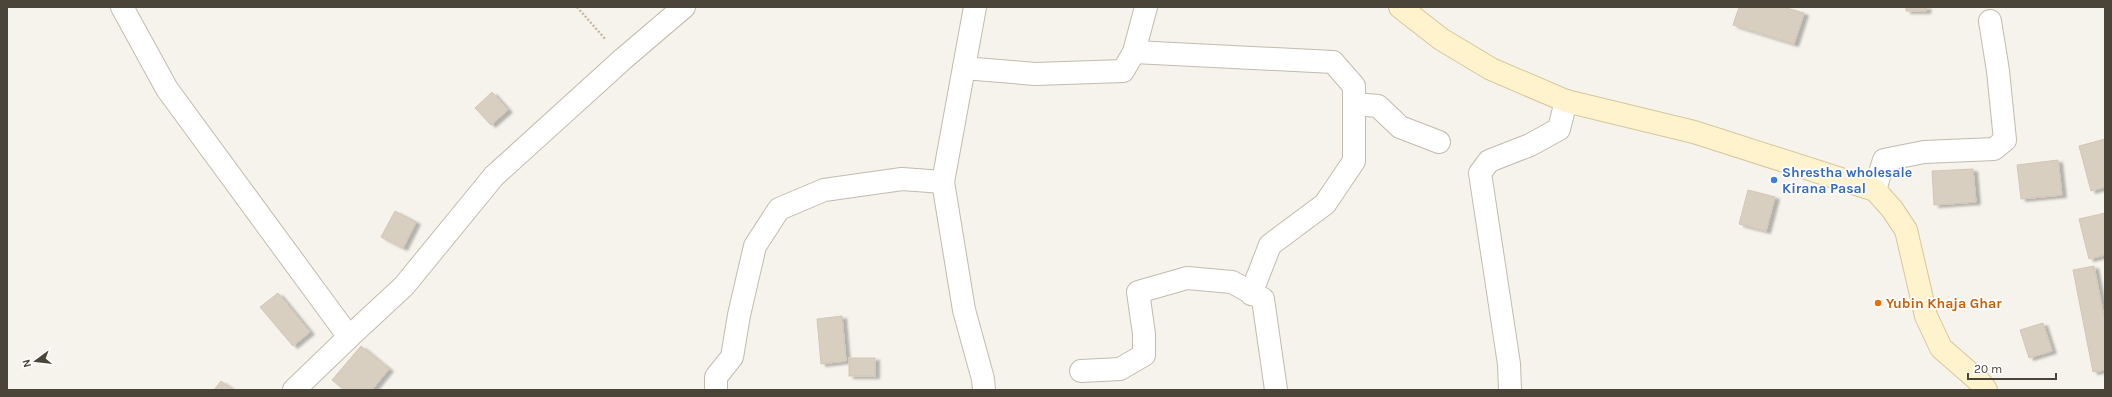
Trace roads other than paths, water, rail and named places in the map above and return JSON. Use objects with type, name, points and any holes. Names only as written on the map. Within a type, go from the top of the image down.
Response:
[{"type":"street","points":[[122,7],[166,89],[349,337]]},
{"type":"street","points":[[294,390],[404,286],[494,176],[620,62],[684,7]]},
{"type":"street","points":[[975,7],[943,182],[964,310],[983,379],[984,390]]},
{"type":"street","points":[[964,68],[1035,74],[1123,71],[1134,52],[1146,7]]},
{"type":"street","points":[[1400,7],[1441,39],[1491,69],[1566,101],[1694,132],[1875,190],[1892,209],[1906,230],[1926,316],[1941,348],[1980,382],[1986,390]]},
{"type":"street","points":[[1875,190],[1884,160],[1924,152],[1994,149],[2005,140],[1998,71],[1990,21]]},
{"type":"street","points":[[1134,52],[1333,62],[1354,86],[1354,161],[1325,204],[1270,245],[1251,294]]},
{"type":"street","points":[[1510,390],[1509,364],[1500,318],[1480,173],[1489,161],[1530,145],[1559,129],[1566,101]]},
{"type":"street","points":[[1355,104],[1378,106],[1400,127],[1439,142]]},
{"type":"street","points":[[716,390],[716,376],[732,357],[739,314],[754,246],[779,209],[824,190],[902,179],[943,182]]},
{"type":"street","points":[[1081,371],[1120,369],[1144,355],[1144,334],[1138,292],[1187,278],[1232,282],[1251,294],[1263,299],[1276,390]]},
{"type":"place","name":"Shrestha wholesale Kirana Pasal","points":[[1774,180]]},
{"type":"place","name":"Yubin Khaja Ghar","points":[[1878,303]]}]
